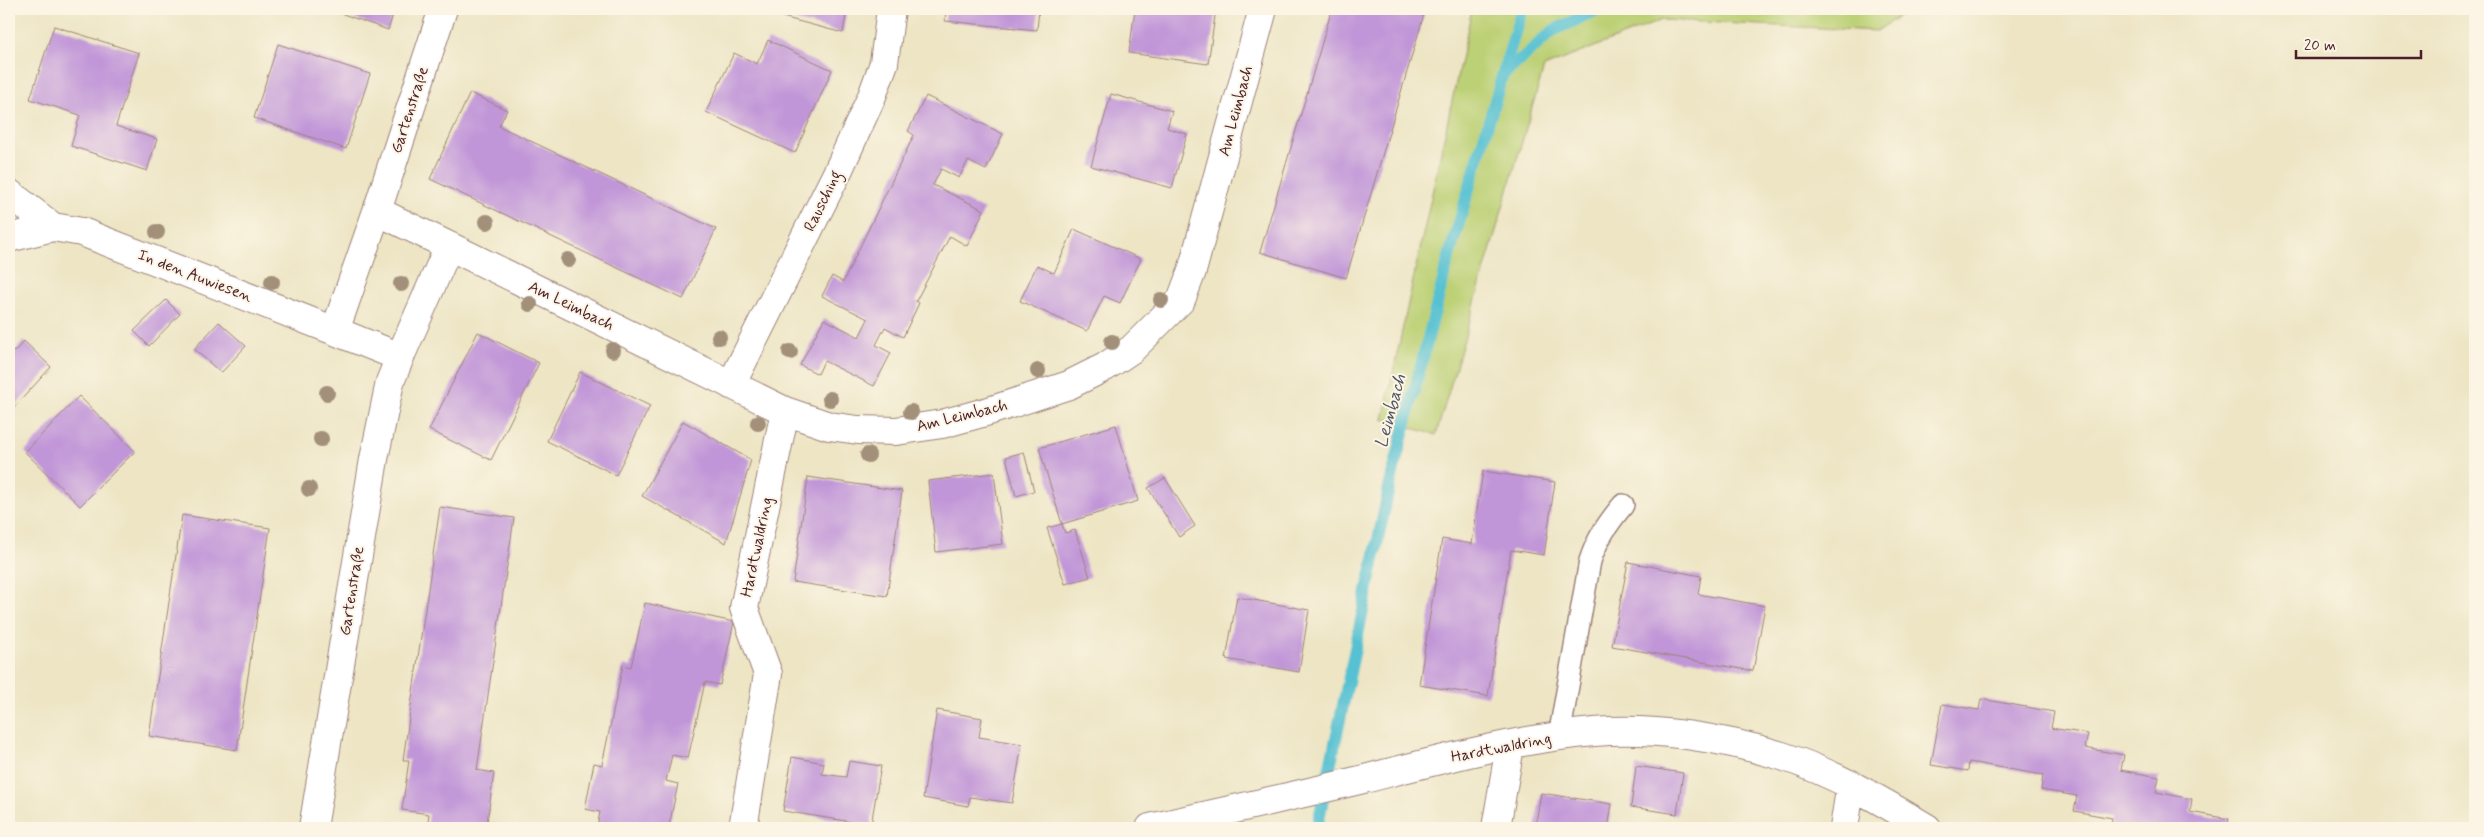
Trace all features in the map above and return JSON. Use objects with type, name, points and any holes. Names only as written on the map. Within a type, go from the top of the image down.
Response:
[{"type":"street","name":"Gartenstraße","points":[[335,331],[378,211],[443,9]]},
{"type":"street","name":"Rausching","points":[[732,385],[839,169],[872,96],[884,63],[891,9]]},
{"type":"street","name":"Am Leimbach","points":[[449,246],[784,411],[829,426],[858,430],[896,431],[942,424],[989,411],[1069,385],[1105,367],[1132,349],[1181,300],[1192,271],[1263,9]]},
{"type":"street","name":"In den Auwiesen","points":[[9,192],[53,227]]},
{"type":"street","points":[[378,211],[449,246]]},
{"type":"street","name":"In den Auwiesen","points":[[9,238],[53,227],[82,232],[335,331]]},
{"type":"street","name":"Gartenstraße","points":[[313,828],[374,459],[390,382],[449,246]]},
{"type":"street","points":[[335,331],[400,357]]},
{"type":"street","name":"Hardtwaldring","points":[[743,828],[768,674],[744,608],[784,411]]},
{"type":"street","name":"Hardtwaldring","points":[[1150,828],[1510,746],[1594,732],[1632,732],[1709,740],[1781,756],[1851,784],[1927,828]]},
{"type":"street","points":[[1496,828],[1510,746]]},
{"type":"street","points":[[1844,828],[1851,784]]},
{"type":"lane","points":[[1559,737],[1590,561],[1596,543],[1606,526],[1623,505]]},
{"type":"green space","points":[[1472,9],[1909,9],[1877,31],[1662,20],[1544,67],[1436,435],[1383,419]]},
{"type":"building","points":[[329,9],[395,9],[388,30]]},
{"type":"building","points":[[752,9],[847,9],[843,33]]},
{"type":"building","points":[[946,9],[1039,9],[1037,30],[945,21]]},
{"type":"building","points":[[1135,9],[1216,9],[1208,64],[1129,53]]},
{"type":"building","points":[[1332,9],[1418,9],[1425,11],[1346,278],[1260,252]]},
{"type":"building","points":[[54,26],[139,53],[116,126],[157,139],[147,171],[71,146],[80,115],[30,99]]},
{"type":"building","points":[[768,40],[832,70],[795,153],[706,112],[734,53],[757,64]]},
{"type":"building","points":[[278,44],[370,74],[346,149],[254,118]]},
{"type":"building","points":[[470,93],[507,110],[499,126],[716,229],[683,299],[430,179]]},
{"type":"building","points":[[1111,94],[1172,111],[1167,128],[1187,134],[1172,188],[1091,166]]},
{"type":"building","points":[[926,96],[1003,134],[986,170],[968,161],[959,178],[941,169],[933,185],[984,210],[967,246],[950,236],[916,301],[919,303],[903,337],[885,327],[876,345],[891,353],[874,386],[824,361],[818,374],[800,365],[824,319],[859,337],[868,319],[822,296],[832,276],[843,282],[914,135],[908,131]]},
{"type":"building","points":[[1074,229],[1141,259],[1120,303],[1104,296],[1087,331],[1020,301],[1037,265],[1054,273]]},
{"type":"building","points":[[166,300],[180,314],[149,346],[134,331]]},
{"type":"building","points":[[219,322],[246,346],[221,373],[194,349]]},
{"type":"building","points":[[478,332],[539,363],[491,460],[429,430]]},
{"type":"building","points":[[24,341],[51,367],[9,413],[9,347],[14,352]]},
{"type":"building","points":[[580,372],[650,406],[616,475],[547,441]]},
{"type":"building","points":[[79,396],[135,451],[80,506],[25,452]]},
{"type":"building","points":[[683,421],[751,460],[726,543],[642,496]]},
{"type":"building","points":[[1116,425],[1138,501],[1062,524],[1039,448]]},
{"type":"building","points":[[1024,452],[1034,491],[1016,496],[1006,457]]},
{"type":"building","points":[[1483,471],[1555,482],[1544,555],[1511,550],[1488,696],[1419,685],[1442,539],[1472,544]]},
{"type":"building","points":[[994,473],[1003,544],[936,552],[928,481]]},
{"type":"building","points":[[808,477],[902,491],[887,596],[793,582]]},
{"type":"building","points":[[1165,478],[1195,526],[1179,537],[1148,488]]},
{"type":"building","points":[[440,507],[514,518],[477,770],[494,773],[487,822],[502,825],[501,828],[427,828],[429,814],[402,810],[409,760],[403,760]]},
{"type":"building","points":[[182,515],[270,528],[237,750],[149,736]]},
{"type":"building","points":[[1062,524],[1065,533],[1075,530],[1090,577],[1065,584],[1047,528]]},
{"type":"building","points":[[1628,562],[1701,576],[1698,594],[1765,606],[1753,671],[1612,646]]},
{"type":"building","points":[[1237,597],[1309,610],[1299,672],[1226,659]]},
{"type":"building","points":[[645,603],[734,622],[720,685],[705,682],[688,758],[672,755],[666,781],[678,784],[669,826],[674,828],[597,828],[600,812],[585,809],[594,763],[602,765],[623,665],[631,667]]},
{"type":"building","points":[[1981,699],[2054,712],[2051,728],[2088,734],[2085,748],[2124,755],[2121,770],[2159,777],[2156,792],[2192,799],[2190,812],[2229,819],[2227,828],[2111,828],[2112,818],[2074,811],[2077,796],[2041,790],[2043,775],[1969,762],[1968,771],[1931,765],[1942,704],[1979,710]]},
{"type":"building","points":[[937,710],[982,718],[979,737],[1022,744],[1012,803],[970,797],[968,806],[923,798]]},
{"type":"building","points":[[792,757],[824,763],[822,774],[846,777],[849,761],[881,766],[871,825],[783,811]]},
{"type":"building","points":[[1636,766],[1683,773],[1677,814],[1631,807]]},
{"type":"building","points":[[1541,793],[1612,804],[1608,828],[1535,828]]},
{"type":"waterway","name":"Leimbach","points":[[1317,828],[1389,488],[1450,253],[1522,9]]},
{"type":"waterway","points":[[1502,76],[1554,30],[1600,9]]}]
